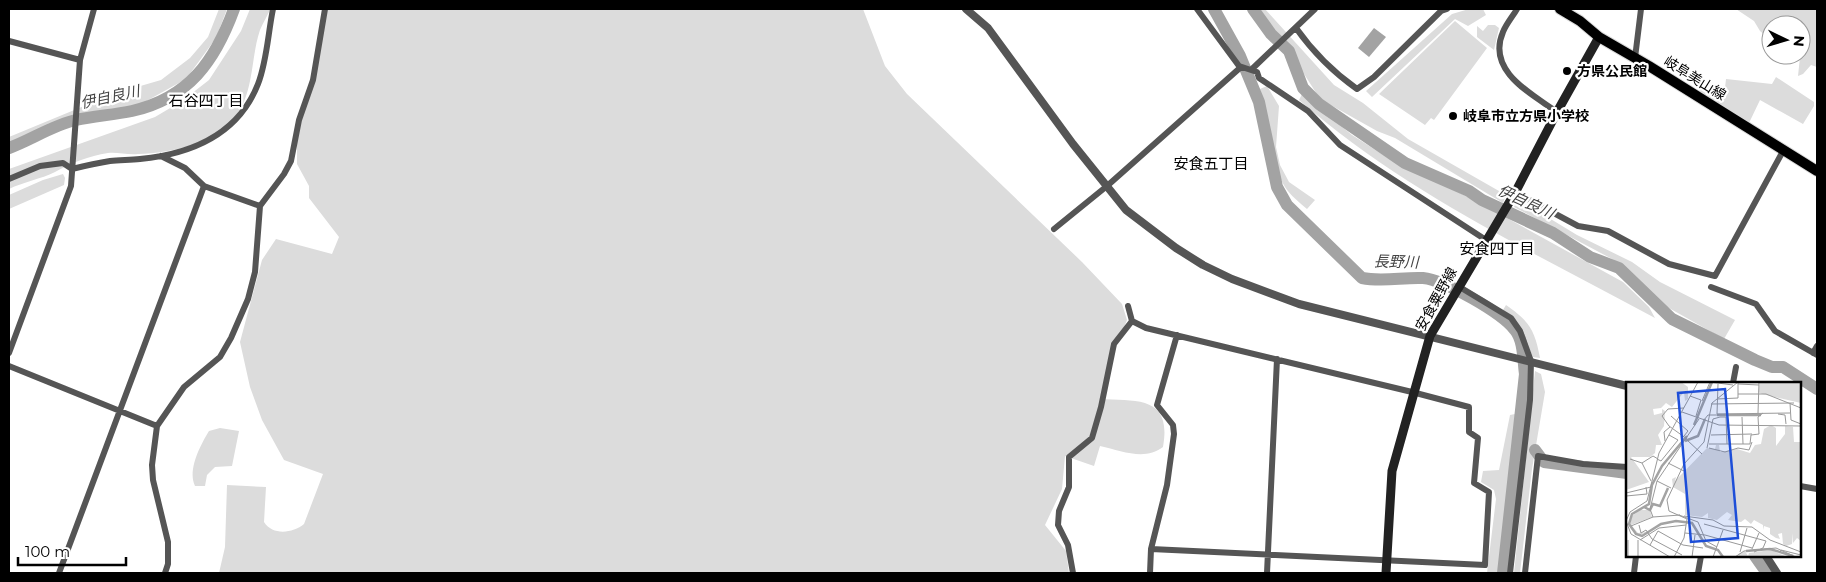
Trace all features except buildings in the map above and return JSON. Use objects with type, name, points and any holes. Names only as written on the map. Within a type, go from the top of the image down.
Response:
[{"type":"main road","name":"岐阜美山線","points":[[1560,9],[1580,21],[1599,37],[1817,171]]},
{"type":"main road","name":"安食粟野線","points":[[1386,573],[1392,471],[1412,392],[1430,336],[1487,237],[1518,193],[1557,112],[1599,37]]},
{"type":"street","points":[[9,353],[71,186],[80,60],[94,9]]},
{"type":"street","points":[[9,179],[40,166],[64,163],[72,165],[183,153],[202,146],[221,134],[249,104],[259,82],[273,9]]},
{"type":"street","points":[[164,573],[168,564],[168,542],[153,480],[152,465],[157,426],[184,387],[220,357],[231,338],[248,299],[255,272],[260,206],[284,174],[291,161],[299,120],[313,80],[326,9]]},
{"type":"street","points":[[966,9],[988,28],[1126,210],[1176,248],[1203,265],[1232,279],[1299,304],[1514,356],[1626,386]]},
{"type":"street","points":[[1197,9],[1227,52],[1241,67]]},
{"type":"street","points":[[1054,228],[1107,186],[1241,67],[1255,67],[1315,9]]},
{"type":"street","points":[[1294,29],[1308,46],[1339,76],[1356,89],[1374,77],[1441,11],[1447,9]]},
{"type":"street","points":[[1517,9],[1502,33],[1500,48],[1506,73],[1557,112]]},
{"type":"street","points":[[1635,58],[1641,9]]},
{"type":"street","points":[[9,41],[80,60]]},
{"type":"street","points":[[1255,67],[1259,78],[1308,111],[1340,145],[1487,237]]},
{"type":"street","points":[[1518,193],[1578,226],[1608,231],[1669,264],[1715,276],[1784,151]]},
{"type":"street","points":[[160,156],[185,168],[204,186],[260,206]]},
{"type":"street","points":[[59,573],[204,186]]},
{"type":"street","points":[[1457,287],[1511,318],[1520,331],[1529,360],[1530,400],[1510,573]]},
{"type":"street","points":[[1711,287],[1756,304],[1775,331],[1815,354],[1817,346]]},
{"type":"street","points":[[1128,306],[1132,321],[1146,328],[1412,392],[1469,408],[1470,432],[1478,438],[1474,482],[1489,492],[1485,565],[1151,549]]},
{"type":"street","points":[[1073,573],[1068,545],[1058,525],[1059,511],[1069,487],[1069,456],[1092,438],[1101,407],[1114,344],[1132,321]]},
{"type":"street","points":[[1150,573],[1151,549],[1167,485],[1174,434],[1172,425],[1157,405],[1177,336]]},
{"type":"street","points":[[1267,573],[1277,359]]},
{"type":"street","points":[[9,366],[157,426]]},
{"type":"street","points":[[1733,382],[1736,367]]},
{"type":"street","points":[[1525,573],[1538,456],[1583,464],[1626,467]]},
{"type":"street","points":[[1801,486],[1817,489]]},
{"type":"street","points":[[1634,573],[1636,557]]},
{"type":"street","points":[[1698,573],[1700,557]]},
{"type":"street","points":[[1767,557],[1777,573]]},
{"type":"shaded area","points":[[219,9],[227,9],[216,38],[186,79],[141,104],[27,138],[9,146],[9,137],[113,94],[161,80],[190,58],[208,37]]},
{"type":"shaded area","points":[[250,9],[270,10],[257,40],[249,84],[242,105],[237,114],[217,133],[192,145],[165,152],[108,153],[94,156],[9,189],[9,169],[155,117],[182,101],[209,80],[241,31]]},
{"type":"shaded area","points":[[327,9],[863,9],[885,66],[907,94],[1082,262],[1122,304],[1127,320],[1110,362],[1100,399],[1139,402],[1157,410],[1162,418],[1164,430],[1163,447],[1149,453],[1133,454],[1100,446],[1094,466],[1065,456],[1062,489],[1045,525],[1066,551],[1069,573],[219,573],[225,547],[227,485],[266,487],[264,522],[273,529],[283,532],[304,524],[323,474],[284,460],[262,420],[250,387],[240,342],[262,260],[276,239],[332,254],[339,237],[309,198],[309,186],[297,164],[297,136]]},
{"type":"shaded area","points":[[1256,9],[1265,9],[1334,85],[1363,103],[1408,139],[1506,195],[1503,203],[1395,138],[1377,131],[1320,99],[1299,66],[1295,55]]},
{"type":"shaded area","points":[[1469,9],[1483,9],[1486,15],[1468,26],[1455,19],[1372,97],[1366,91],[1452,14]]},
{"type":"shaded area","points":[[1736,9],[1817,9],[1817,67],[1811,65],[1811,15],[1761,15],[1761,32],[1754,21]]},
{"type":"shaded area","points":[[1455,21],[1487,48],[1434,120],[1431,118],[1425,125],[1379,94]]},
{"type":"shaded area","points":[[1488,25],[1495,25],[1499,28],[1494,50],[1477,37],[1477,26],[1483,31]]},
{"type":"shaded area","points":[[1374,28],[1386,37],[1369,57],[1358,48]]},
{"type":"shaded area","points":[[1799,65],[1811,65],[1803,74],[1798,76]]},
{"type":"shaded area","points":[[1776,77],[1814,102],[1814,106],[1803,124],[1760,100],[1749,123],[1699,92],[1703,83],[1725,88],[1726,79],[1772,84]]},
{"type":"shaded area","points":[[1267,86],[1279,106],[1276,147],[1280,165],[1289,182],[1315,200],[1307,209],[1287,190],[1276,165],[1260,89]]},
{"type":"shaded area","points":[[1302,94],[1352,135],[1388,158],[1474,200],[1623,282],[1649,307],[1655,318],[1516,244],[1426,192],[1382,164],[1339,133],[1299,100]]},
{"type":"shaded area","points":[[63,174],[65,178],[64,185],[9,209],[9,195],[43,180]]},
{"type":"shaded area","points":[[1518,199],[1577,235],[1632,262],[1660,282],[1735,320],[1724,339],[1653,299],[1632,273],[1614,260],[1514,207]]},
{"type":"shaded area","points":[[1506,305],[1526,321],[1530,327],[1536,340],[1540,358],[1533,357],[1517,321],[1503,310]]},
{"type":"shaded area","points":[[1535,371],[1541,374],[1545,392],[1532,469],[1520,573],[1514,573]]},
{"type":"shaded area","points":[[1520,413],[1502,573],[1487,573],[1496,499],[1494,490],[1481,482],[1483,471],[1499,470],[1510,415]]},
{"type":"shaded area","points":[[220,428],[239,431],[232,466],[215,467],[207,475],[205,486],[195,486],[193,472],[199,450],[209,431]]},
{"type":"waterway","name":"伊自良川","points":[[9,148],[67,122],[132,111],[169,97],[184,87],[208,61],[218,45],[234,9]]},
{"type":"waterway","name":"長野川","points":[[1214,9],[1240,56],[1259,102],[1277,187],[1287,205],[1362,278],[1378,280],[1423,278],[1433,280],[1472,298],[1486,307],[1508,323],[1518,335],[1522,345],[1525,374],[1503,573]]},
{"type":"waterway","name":"伊自良川","points":[[1253,9],[1271,34],[1289,51],[1303,88],[1319,104],[1405,163],[1469,191],[1482,200],[1553,233],[1590,257],[1619,268],[1672,319],[1755,360],[1772,367],[1783,367],[1817,389]]},
{"type":"waterway","points":[[1535,450],[1544,462],[1626,473]]},
{"type":"waterway","points":[[1756,557],[1767,573]]},
{"type":"place","name":"方県公民館","points":[[1567,71]]},
{"type":"place","name":"岐阜市立方県小学校","points":[[1453,116]]},
{"type":"district","name":"石谷四丁目","points":[[206,101]]},
{"type":"district","name":"安食五丁目","points":[[1211,164]]},
{"type":"district","name":"安食四丁目","points":[[1497,249]]}]
